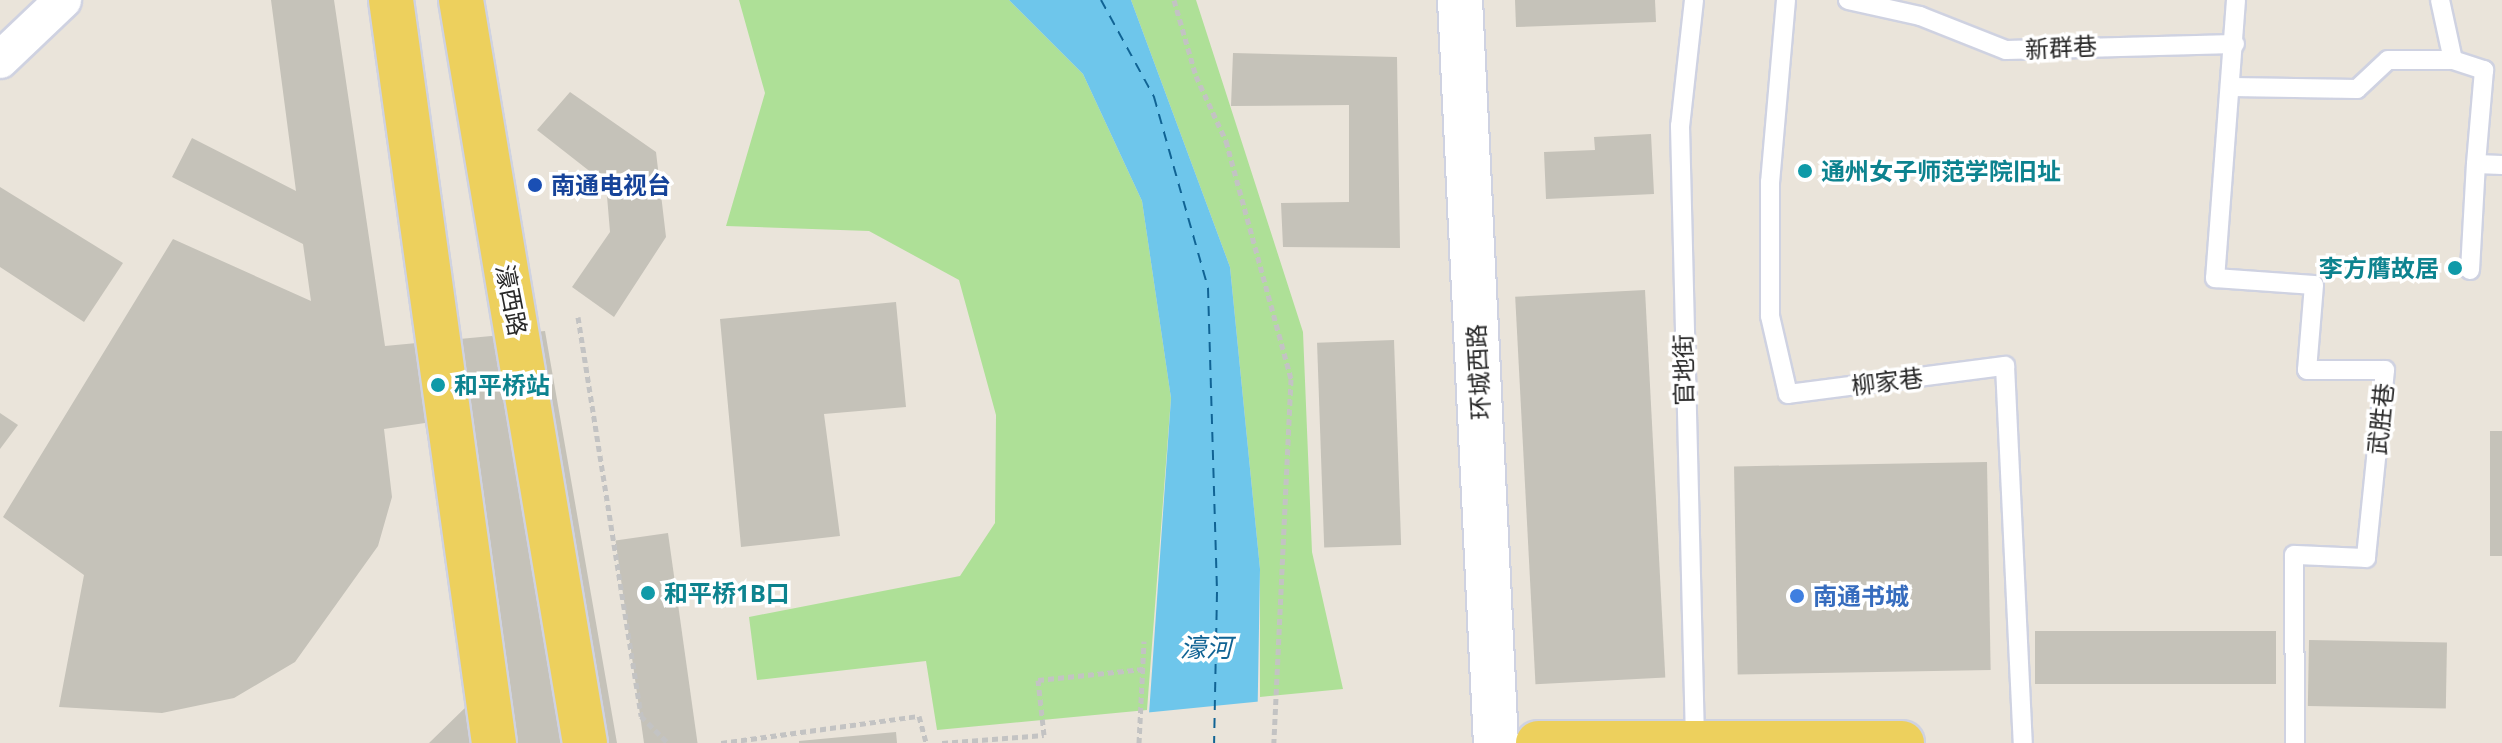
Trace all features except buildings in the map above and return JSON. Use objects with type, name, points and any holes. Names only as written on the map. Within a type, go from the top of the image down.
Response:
[{"type":"main road","points":[[391,0],[494,743]]},
{"type":"main road","name":"濠西路","points":[[461,0],[585,743]]},
{"type":"main road","points":[[1538,743],[1902,743]]},
{"type":"street","points":[[0,60],[63,0]]},
{"type":"street","name":"环城西路","points":[[1460,0],[1496,743]]},
{"type":"lane","name":"官地街","points":[[1694,0],[1680,126],[1695,741]]},
{"type":"lane","name":"柳家巷","points":[[1786,0],[1770,182],[1770,316],[1788,394],[2005,366],[2023,743]]},
{"type":"lane","name":"新群巷","points":[[1848,0],[1920,16],[2006,50],[2235,44]]},
{"type":"lane","name":"武胜巷","points":[[2236,0],[2232,87],[2215,278],[2314,285],[2307,370],[2385,370],[2366,558],[2294,555],[2295,743]]},
{"type":"lane","points":[[2440,0],[2453,60]]},
{"type":"lane","points":[[2232,87],[2335,92],[2357,89],[2388,60],[2453,60],[2484,70],[2470,270]]},
{"type":"lane","points":[[2476,164],[2502,165]]},
{"type":"path","points":[[1174,0],[1196,76],[1226,141],[1291,379],[1274,743]]},
{"type":"path","points":[[578,317],[641,716],[668,743]]},
{"type":"path","points":[[1139,743],[1144,641]]},
{"type":"path","points":[[942,743],[1044,735],[1038,680],[1143,669]]},
{"type":"path","points":[[721,743],[919,716],[926,743]]},
{"type":"green space","points":[[739,0],[1009,0],[1083,74],[1142,201],[1171,398],[1147,710],[937,730],[926,661],[757,680],[749,617],[960,576],[995,523],[996,415],[959,280],[869,231],[726,226],[765,93]]},
{"type":"green space","points":[[1131,0],[1196,0],[1303,332],[1312,552],[1343,689],[1260,697],[1260,569],[1230,267]]},
{"type":"water","name":"濠河","points":[[1009,0],[1131,0],[1230,267],[1260,569],[1257,743],[1147,743],[1171,398],[1142,201],[1083,74]]},
{"type":"pier","name":"濠河","points":[[1264,701],[1262,743],[1143,743],[1143,713]]},
{"type":"ferry route","points":[[1101,0],[1154,97],[1208,288],[1217,592],[1214,743]]},
{"type":"place","name":"通州女子师范学院旧址","points":[[1805,171]]},
{"type":"place","name":"南通电视台","points":[[535,185]]},
{"type":"place","name":"李方膺故居","points":[[2455,268]]},
{"type":"place","name":"和平桥站","points":[[438,385]]},
{"type":"place","name":"和平桥1B口","points":[[648,593]]},
{"type":"place","name":"南通书城","points":[[1797,596]]}]
